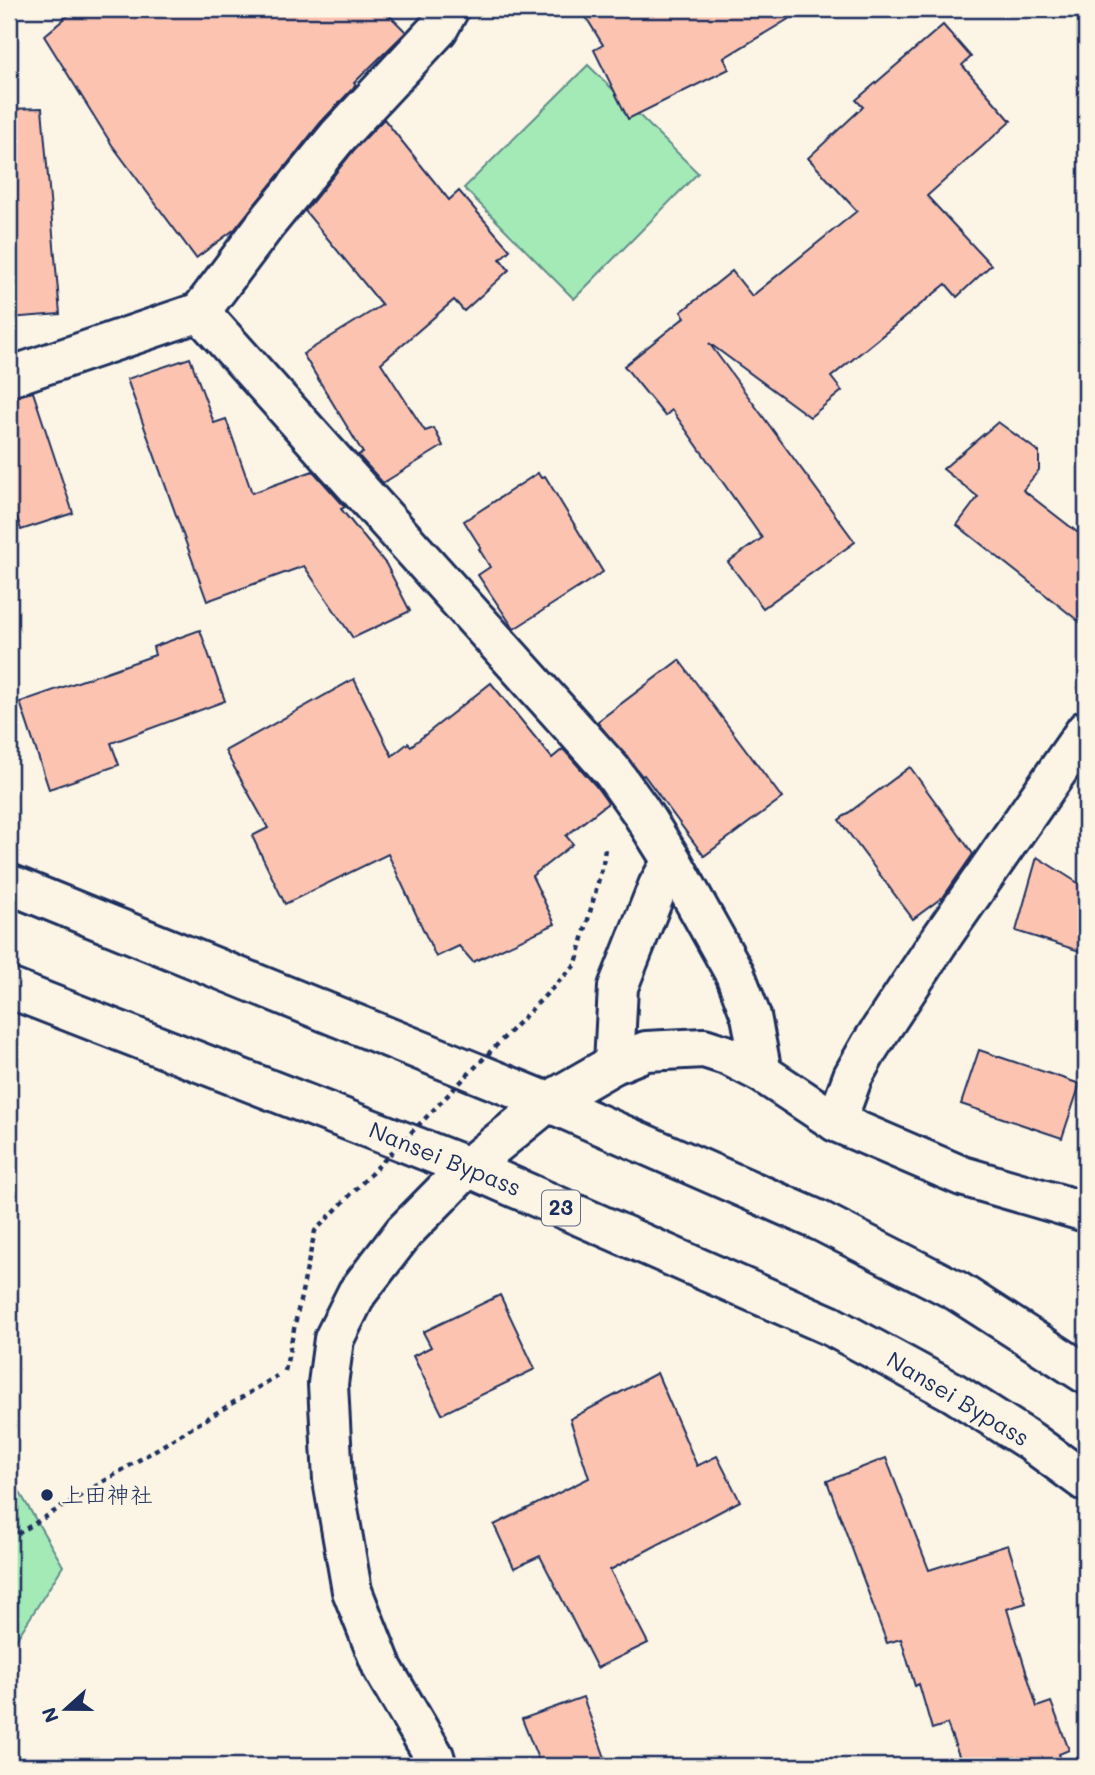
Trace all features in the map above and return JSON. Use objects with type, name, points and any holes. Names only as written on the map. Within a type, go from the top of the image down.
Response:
[{"type":"main road","points":[[9,377],[200,312],[266,224],[322,156],[438,29],[449,9]]},
{"type":"main road","points":[[200,312],[612,771],[672,861],[735,974],[751,1016],[762,1073]]},
{"type":"main road","points":[[836,1122],[853,1076],[870,1046],[937,944],[1086,730]]},
{"type":"main road","points":[[614,1064],[618,987],[658,886],[672,861]]},
{"type":"main road","points":[[9,884],[548,1102],[832,1227],[957,1291],[1086,1374]]},
{"type":"main road","name":"Nansei Bypass","points":[[9,988],[468,1167],[831,1326],[953,1392],[1030,1441],[1086,1482]]},
{"type":"main road","points":[[437,1766],[383,1669],[352,1591],[333,1480],[328,1384],[334,1339],[357,1293],[404,1232],[468,1167],[548,1102],[614,1064],[646,1051],[704,1048],[729,1056],[762,1073],[836,1122],[962,1176],[1086,1212]]},
{"type":"path","points":[[9,1539],[285,1371],[315,1231],[576,964],[603,864]]},
{"type":"path","points":[[285,1371],[328,1384]]},
{"type":"green space","points":[[588,65],[698,173],[574,299],[464,188]]},
{"type":"green space","points":[[9,1474],[63,1566],[9,1651]]},
{"type":"building","points":[[76,9],[383,9],[406,32],[354,83],[356,85],[321,122],[235,229],[196,258],[112,145],[44,36]]},
{"type":"building","points":[[581,9],[805,9],[724,58],[729,69],[628,119],[594,50],[603,45]]},
{"type":"building","points":[[943,25],[971,57],[962,65],[1011,121],[927,196],[991,265],[957,297],[946,284],[831,377],[842,391],[810,417],[709,343],[855,542],[763,608],[728,562],[762,538],[672,410],[665,416],[624,366],[685,317],[681,312],[732,271],[752,296],[857,211],[808,158],[863,107],[856,100]]},
{"type":"building","points":[[42,108],[60,314],[9,318],[9,109]]},
{"type":"building","points":[[384,119],[449,200],[459,191],[510,250],[500,259],[509,270],[464,311],[454,300],[381,363],[425,431],[434,428],[443,446],[383,483],[358,455],[363,453],[303,354],[382,305],[305,211],[354,150]]},
{"type":"building","points":[[190,358],[214,423],[226,419],[252,493],[313,471],[345,507],[341,509],[386,564],[410,611],[353,638],[304,566],[207,601],[127,379]]},
{"type":"building","points":[[33,392],[73,513],[21,530],[17,517],[9,519],[9,398]]},
{"type":"building","points":[[998,422],[1039,452],[1039,470],[1023,490],[1086,539],[1086,627],[957,525],[978,497],[943,469]]},
{"type":"building","points":[[538,473],[541,478],[545,476],[603,572],[514,629],[478,575],[490,567],[464,521]]},
{"type":"building","points":[[200,630],[225,701],[111,743],[119,765],[49,789],[20,702],[155,655],[153,647]]},
{"type":"building","points":[[679,660],[782,798],[704,856],[644,775],[642,776],[597,722]]},
{"type":"building","points":[[354,679],[392,756],[408,743],[411,746],[491,683],[552,758],[563,749],[595,785],[608,803],[566,836],[573,844],[532,876],[555,924],[473,962],[459,946],[436,957],[388,854],[285,904],[252,836],[268,828],[225,751]]},
{"type":"building","points":[[910,767],[973,854],[944,896],[913,919],[839,820]]},
{"type":"building","points":[[1037,857],[1086,888],[1086,953],[1016,931]]},
{"type":"building","points":[[979,1050],[1080,1084],[1062,1138],[961,1104]]},
{"type":"building","points":[[500,1295],[535,1369],[442,1414],[413,1356],[431,1347],[423,1332]]},
{"type":"building","points":[[657,1373],[697,1466],[717,1456],[740,1501],[610,1570],[648,1643],[597,1668],[540,1556],[514,1568],[494,1525],[589,1478],[570,1419]]},
{"type":"building","points":[[886,1458],[929,1570],[1008,1545],[1026,1603],[1007,1609],[1037,1707],[1051,1702],[1069,1750],[1059,1754],[1063,1766],[963,1766],[947,1724],[932,1729],[919,1684],[915,1686],[901,1639],[887,1643],[827,1481]]},
{"type":"building","points":[[583,1697],[608,1766],[541,1766],[522,1719]]},
{"type":"place","name":"上田神社","points":[[47,1495]]}]
